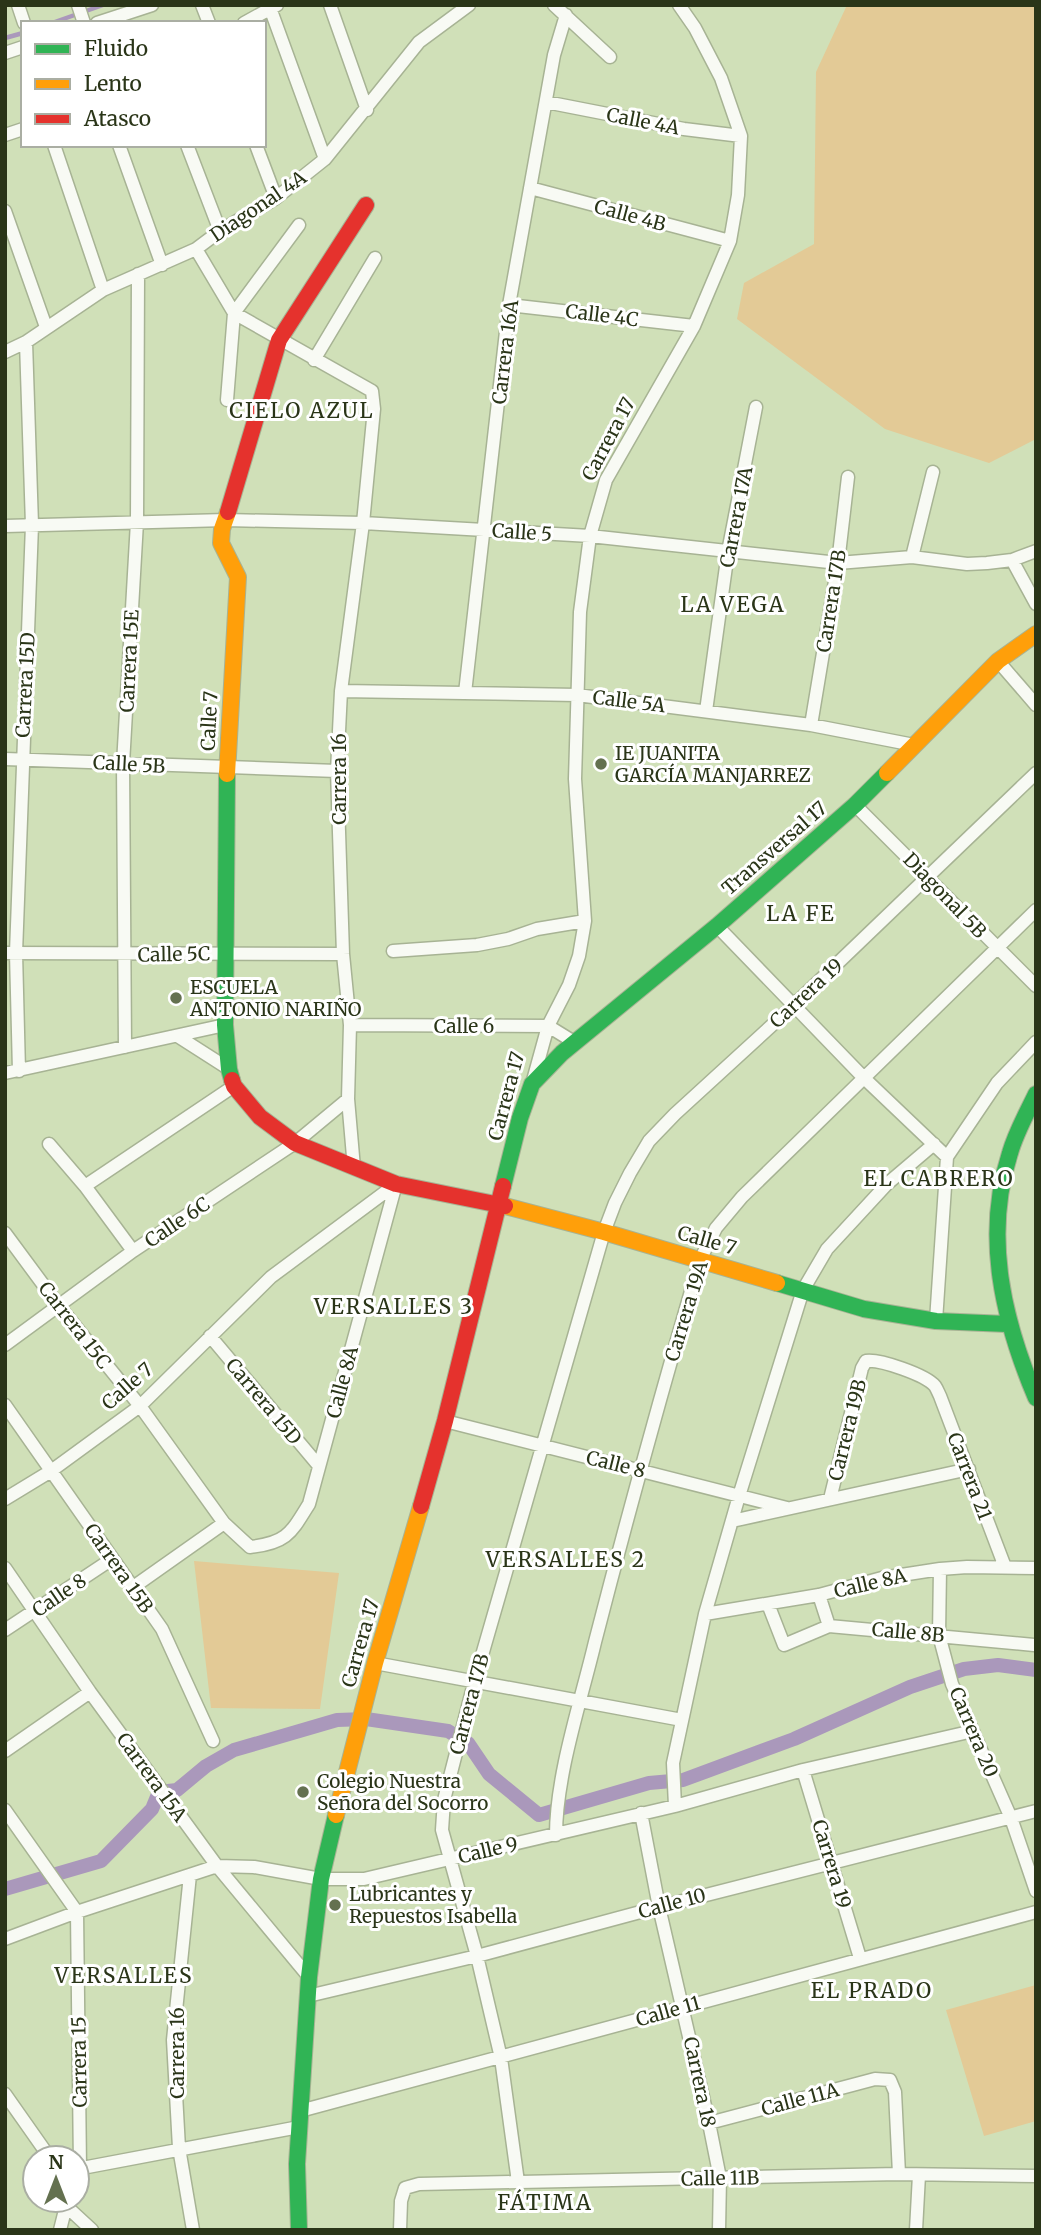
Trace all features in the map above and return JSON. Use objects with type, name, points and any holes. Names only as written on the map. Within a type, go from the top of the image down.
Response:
[{"type":"street","points":[[330,5],[367,110]]},
{"type":"street","name":"Diagonal 4A","points":[[5,352],[26,342],[103,290],[196,249],[220,231],[276,198],[325,159],[419,42],[469,5]]},
{"type":"street","points":[[554,5],[610,57]]},
{"type":"street","name":"Carrera 17","points":[[299,2230],[297,2164],[309,1977],[321,1879],[375,1663],[445,1421],[520,1118],[548,1026],[569,985],[579,956],[585,921],[575,779],[577,695],[580,612],[590,536],[606,480],[694,326],[730,241],[738,195],[741,136],[721,78],[695,27],[679,5]]},
{"type":"street","points":[[247,21],[272,6],[325,159]]},
{"type":"street","points":[[105,21],[143,11]]},
{"type":"street","name":"Carrera 16A","points":[[465,693],[509,304],[554,55],[566,15]]},
{"type":"street","name":"Calle 4A","points":[[546,102],[684,129],[741,136]]},
{"type":"street","points":[[55,147],[103,290]]},
{"type":"street","points":[[120,147],[162,265]]},
{"type":"street","points":[[188,147],[220,231]]},
{"type":"street","points":[[257,147],[276,198]]},
{"type":"street","name":"Calle 4B","points":[[530,188],[730,241]]},
{"type":"street","name":"Calle 7","points":[[366,205],[279,340],[226,520],[220,531],[219,542],[235,564],[238,577],[227,768],[224,954],[225,1025],[229,1069],[234,1086],[260,1116],[295,1143],[396,1184],[500,1205],[604,1232],[864,1309],[936,1321],[1007,1324]]},
{"type":"street","points":[[5,211],[46,327]]},
{"type":"street","points":[[227,400],[234,313],[299,225]]},
{"type":"street","points":[[196,249],[234,313],[314,360],[375,258]]},
{"type":"street","name":"Carrera 15E","points":[[125,1047],[123,764],[137,522],[138,274]]},
{"type":"street","name":"Calle 4C","points":[[509,304],[694,326]]},
{"type":"street","name":"Carrera 15D","points":[[19,1071],[10,953],[32,525],[26,342]]},
{"type":"street","name":"Carrera 16","points":[[314,360],[372,391],[374,409],[363,523],[341,691],[337,771],[343,954],[350,1026],[348,1099],[354,1168]]},
{"type":"street","name":"Carrera 17A","points":[[706,710],[728,552],[757,407]]},
{"type":"street","points":[[912,557],[933,472]]},
{"type":"street","name":"Carrera 17B","points":[[811,725],[838,563],[848,477]]},
{"type":"street","name":"Calle 5","points":[[5,526],[226,520],[363,523],[590,536],[838,563],[912,557],[967,564],[1012,560],[1036,551]]},
{"type":"street","points":[[1012,560],[1036,604]]},
{"type":"street","name":"Transversal 17","points":[[532,1084],[574,1042],[717,926],[855,805],[998,661],[1036,634]]},
{"type":"street","points":[[998,661],[1036,705]]},
{"type":"street","name":"Calle 5A","points":[[341,691],[577,695],[811,725],[914,745]]},
{"type":"street","name":"Calle 5B","points":[[5,759],[337,771]]},
{"type":"street","name":"Carrera 19","points":[[604,1232],[620,1193],[649,1141],[1036,774]]},
{"type":"street","name":"Diagonal 5B","points":[[855,805],[929,876],[996,948],[1036,986]]},
{"type":"street","name":"Carrera 19A","points":[[555,1835],[558,1798],[580,1702],[639,1470],[700,1261],[716,1228],[742,1197],[1036,910]]},
{"type":"street","points":[[393,951],[477,945],[508,939],[537,929],[585,921]]},
{"type":"street","points":[[717,926],[864,1078],[947,1157]]},
{"type":"street","name":"Calle 5C","points":[[10,953],[343,954]]},
{"type":"street","points":[[5,1073],[225,1025]]},
{"type":"street","name":"Calle 6","points":[[350,1026],[548,1026]]},
{"type":"street","points":[[548,1026],[574,1042]]},
{"type":"street","points":[[179,1037],[229,1069]]},
{"type":"street","points":[[936,1321],[947,1157],[997,1083],[1035,1044]]},
{"type":"street","points":[[85,1186],[234,1086]]},
{"type":"street","points":[[1036,1094],[1008,1156],[1002,1183],[997,1250],[999,1282],[1007,1324],[1029,1366],[1036,1398]]},
{"type":"street","name":"Calle 6C","points":[[5,1345],[133,1251],[295,1143],[348,1099]]},
{"type":"street","points":[[49,1144],[85,1186],[133,1251]]},
{"type":"street","points":[[675,1806],[673,1763],[705,1614],[803,1290],[828,1249],[887,1184],[934,1144]]},
{"type":"street","name":"Calle 7","points":[[5,1499],[51,1471],[140,1406],[271,1277],[396,1184]]},
{"type":"street","name":"Calle 8A","points":[[250,1547],[268,1545],[291,1534],[309,1504],[396,1184]]},
{"type":"street","name":"Carrera 17B","points":[[518,2182],[501,2058],[477,1956],[442,1830],[444,1800],[474,1683],[604,1232]]},
{"type":"street","name":"Carrera 15C","points":[[5,1233],[59,1306],[140,1406],[224,1522],[250,1547]]},
{"type":"street","name":"Carrera 15D","points":[[209,1336],[319,1466]]},
{"type":"street","name":"Carrera 21","points":[[866,1361],[876,1360],[923,1377],[934,1385],[1005,1567]]},
{"type":"street","name":"Carrera 19B","points":[[830,1499],[862,1368],[866,1361]]},
{"type":"street","name":"Carrera 15B","points":[[5,1405],[162,1629],[213,1741]]},
{"type":"street","name":"Calle 8","points":[[445,1421],[787,1508]]},
{"type":"street","name":"Calle 8","points":[[732,1521],[969,1469]]},
{"type":"street","points":[[132,1588],[224,1522]]},
{"type":"street","name":"Calle 8","points":[[5,1630],[112,1559]]},
{"type":"street","name":"Carrera 15A","points":[[5,1568],[90,1692],[217,1866],[309,1977]]},
{"type":"street","name":"Calle 8A","points":[[705,1614],[819,1595],[882,1578],[940,1569],[1036,1568]]},
{"type":"street","name":"Carrera 20","points":[[940,1569],[939,1635],[952,1684],[1011,1818],[1036,1891]]},
{"type":"street","points":[[819,1595],[829,1626]]},
{"type":"street","name":"Calle 8B","points":[[768,1604],[784,1646],[829,1626],[1034,1644]]},
{"type":"street","points":[[375,1663],[682,1720]]},
{"type":"street","points":[[5,1751],[90,1692]]},
{"type":"street","name":"Calle 9","points":[[5,1939],[217,1866],[254,1867],[321,1879],[364,1879],[675,1806],[803,1770],[973,1731]]},
{"type":"street","name":"Carrera 19","points":[[803,1770],[860,1958]]},
{"type":"street","points":[[5,1810],[77,1912]]},
{"type":"street","name":"Calle 10","points":[[308,1996],[477,1956],[831,1862],[1036,1811]]},
{"type":"street","name":"Carrera 18","points":[[641,1813],[659,1907],[720,2178],[719,2230]]},
{"type":"street","name":"Carrera 16","points":[[190,1875],[173,2040],[179,2148],[192,2230]]},
{"type":"street","name":"Carrera 15","points":[[77,1912],[78,2144]]},
{"type":"street","name":"Calle 11","points":[[91,2165],[300,2119],[683,2006],[1036,1912]]},
{"type":"street","name":"Calle 11A","points":[[709,2123],[875,2079],[890,2080],[895,2092],[899,2174]]},
{"type":"street","points":[[5,2094],[40,2144]]},
{"type":"street","name":"Calle 11B","points":[[400,2230],[401,2201],[405,2188],[419,2184],[899,2174],[1036,2176]]},
{"type":"street","points":[[916,2230],[919,2175]]},
{"type":"street","points":[[77,2214],[92,2230]]},
{"type":"shaded area","points":[[847,5],[1036,5],[1036,439],[989,463],[885,429],[737,319],[744,283],[814,244],[816,72]]},
{"type":"shaded area","points":[[194,1561],[339,1573],[320,1709],[211,1708]]},
{"type":"shaded area","points":[[1036,1985],[1036,2121],[984,2136],[946,2010]]},
{"type":"waterway","points":[[58,21],[103,5]]},
{"type":"waterway","points":[[5,38],[21,34]]},
{"type":"waterway","points":[[5,1889],[101,1861],[152,1809],[159,1792],[177,1790],[206,1766],[234,1750],[337,1720],[366,1719],[448,1731],[468,1743],[489,1774],[539,1815],[649,1783],[683,1780],[794,1739],[910,1687],[964,1669],[998,1665],[1036,1670]]},
{"type":"traffic: fast","points":[[503,1186],[520,1118],[532,1084],[562,1053],[717,926],[855,805],[887,773]]},
{"type":"traffic: fast","points":[[227,774],[225,1025],[232,1080]]},
{"type":"traffic: fast","points":[[1036,1094],[1010,1153],[998,1215],[1000,1277],[1006,1308],[1036,1398]]},
{"type":"traffic: fast","points":[[777,1283],[864,1309],[936,1321],[1007,1324]]},
{"type":"traffic: fast","points":[[299,2230],[297,2164],[309,1977],[321,1879],[336,1815]]},
{"type":"traffic: slow","points":[[227,774],[238,577],[221,543],[222,529],[228,512]]},
{"type":"traffic: slow","points":[[887,773],[998,661],[1036,634]]},
{"type":"traffic: slow","points":[[505,1206],[777,1283]]},
{"type":"traffic: slow","points":[[336,1815],[375,1663],[421,1506]]},
{"type":"traffic: jam","points":[[228,512],[279,340],[366,205]]},
{"type":"traffic: jam","points":[[232,1080],[260,1117],[295,1143],[396,1184],[505,1206]]},
{"type":"traffic: jam","points":[[421,1506],[445,1421],[503,1186]]},
{"type":"place","name":"IE JUANITA GARCÍA MANJARREZ","points":[[601,764]]},
{"type":"place","name":"ESCUELA ANTONIO NARIÑO","points":[[176,998]]},
{"type":"place","name":"Colegio Nuestra Señora del Socorro","points":[[303,1792]]},
{"type":"place","name":"Lubricantes y Repuestos Isabella","points":[[335,1905]]},
{"type":"district","name":"CIELO AZUL","points":[[302,411]]},
{"type":"district","name":"LA VEGA","points":[[733,605]]},
{"type":"district","name":"LA FE","points":[[801,914]]},
{"type":"district","name":"EL CABRERO","points":[[939,1179]]},
{"type":"district","name":"VERSALLES 3","points":[[394,1307]]},
{"type":"district","name":"VERSALLES 2","points":[[566,1560]]},
{"type":"district","name":"VERSALLES","points":[[124,1976]]},
{"type":"district","name":"EL PRADO","points":[[872,1991]]},
{"type":"district","name":"FÁTIMA","points":[[545,2203]]}]
